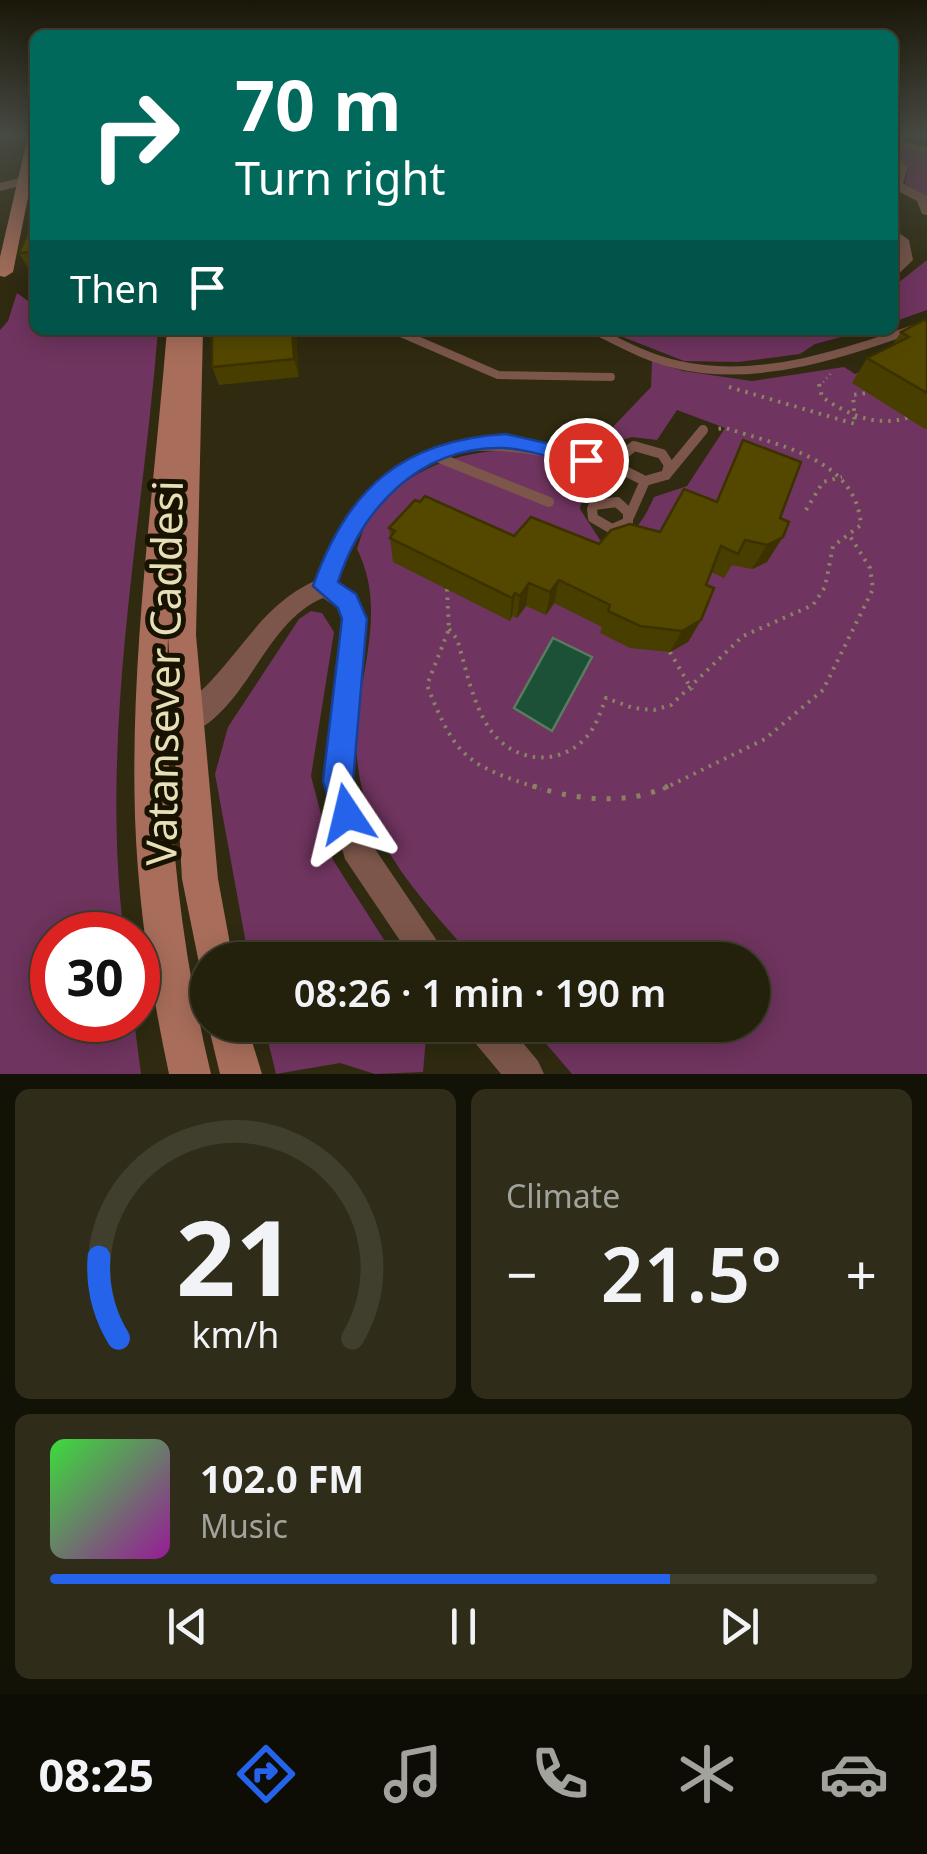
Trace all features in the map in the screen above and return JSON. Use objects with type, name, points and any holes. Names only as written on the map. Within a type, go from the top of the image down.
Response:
[{"type":"main road","points":[[3,279],[30,191]]},
{"type":"main road","name":"Vatansever Caddesi","points":[[176,335],[170,728],[211,942]]},
{"type":"main road","name":"Vatansever Caddesi","points":[[190,1074],[161,921],[152,816],[170,728],[182,635],[194,335]]},
{"type":"main road","points":[[232,1042],[241,1074]]},
{"type":"street","points":[[898,186],[926,204]]},
{"type":"street","points":[[898,237],[913,260],[898,271]]},
{"type":"street","points":[[170,728],[212,705],[287,609],[310,589],[325,586],[348,602],[355,619],[338,781],[356,848],[420,942]]},
{"type":"street","points":[[498,1042],[524,1074]]},
{"type":"lane","points":[[898,334],[927,324]]},
{"type":"lane","points":[[406,335],[498,375],[611,377]]},
{"type":"lane","points":[[605,335],[684,367],[744,369],[854,349],[895,335]]},
{"type":"lane","points":[[325,586],[337,551],[378,488],[432,454],[462,444],[506,441],[623,470],[646,481],[666,475],[703,430]]},
{"type":"lane","points":[[623,470],[622,453],[642,446],[667,459],[666,475]]},
{"type":"lane","points":[[432,454],[549,502]]},
{"type":"lane","points":[[609,466],[593,518],[606,528],[618,528],[629,518],[646,481]]},
{"type":"lane","points":[[594,505],[615,501],[626,508],[629,518]]},
{"type":"path","points":[[854,349],[820,382],[822,397],[856,416],[902,421],[912,416],[921,422]]},
{"type":"path","points":[[706,368],[714,381],[835,422],[855,424],[853,395],[867,393]]},
{"type":"path","points":[[447,589],[449,629],[489,728],[521,756],[544,760],[566,754],[591,732],[606,698],[632,711],[667,707],[692,690],[722,652],[746,634],[817,602],[825,586],[826,553],[861,525],[864,506],[853,485],[842,477],[726,428],[703,430]]},
{"type":"path","points":[[806,510],[822,482],[842,477]]},
{"type":"path","points":[[449,629],[427,685],[445,731],[480,770],[573,799],[652,794],[765,739],[823,690],[874,589],[870,568],[848,533]]},
{"type":"path","points":[[670,652],[692,690]]},
{"type":"shaded area","points":[[910,186],[927,186],[927,197]]},
{"type":"shaded area","points":[[927,260],[927,310],[898,320],[898,283]]},
{"type":"shaded area","points":[[17,293],[30,302],[30,335],[158,335],[120,708],[117,783],[122,912],[30,912],[30,1042],[137,1042],[141,1074],[0,1074],[0,330],[8,321]]},
{"type":"shaded area","points":[[618,335],[848,335],[815,344],[800,354],[738,362],[684,361]]},
{"type":"shaded area","points":[[927,344],[927,1074],[572,1074],[545,1042],[770,1042],[770,942],[459,942],[386,847],[364,796],[356,739],[371,603],[357,549],[367,521],[392,492],[443,462],[472,454],[531,452],[560,458],[587,470],[580,509],[600,540],[611,540],[628,534],[640,523],[654,497],[687,486],[725,428],[677,410],[657,440],[632,437],[612,443],[603,457],[590,451],[651,387],[652,361],[683,371],[752,381],[844,367],[855,374]]},
{"type":"shaded area","points":[[311,611],[322,613],[334,632],[311,776],[333,860],[385,942],[246,942],[215,774],[228,727],[299,619]]},
{"type":"shaded area","points":[[553,638],[592,657],[552,731],[514,708]]},
{"type":"shaded area","points":[[268,1042],[426,1042],[423,1072],[375,1074],[340,1063],[276,1074]]},
{"type":"building","points":[[30,229],[30,252],[19,253]]},
{"type":"building","points":[[924,320],[927,393],[867,358],[909,337],[901,332]]},
{"type":"building","points":[[212,335],[292,335],[294,359],[212,367]]},
{"type":"building","points":[[743,440],[801,462],[780,518],[789,522],[783,537],[767,545],[745,540],[738,554],[721,546],[706,585],[714,588],[701,620],[682,631],[640,626],[608,611],[610,605],[559,580],[550,592],[529,583],[520,596],[515,593],[512,598],[390,538],[395,531],[389,528],[415,500],[420,502],[425,496],[514,536],[531,517],[599,544],[611,530],[630,524],[660,532],[684,489],[717,502]]},
{"type":"route","points":[[347,814],[338,781],[355,619],[348,602],[325,586],[337,551],[357,514],[396,473],[462,444],[506,441],[586,460]]}]
